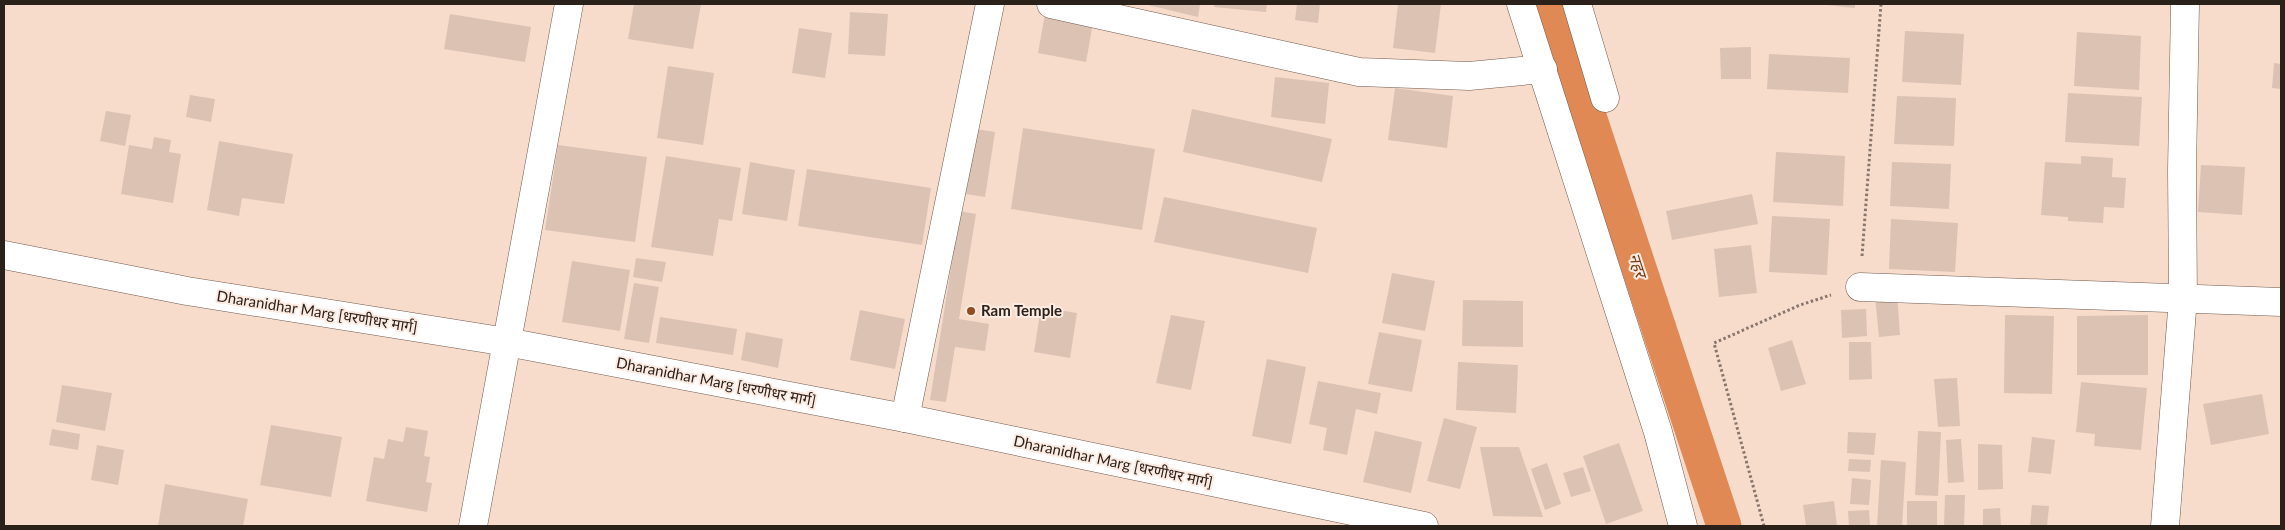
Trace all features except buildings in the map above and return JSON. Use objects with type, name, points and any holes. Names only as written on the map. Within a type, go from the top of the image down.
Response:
[{"type":"street","points":[[473,526],[569,4]]},
{"type":"street","points":[[905,418],[990,4]]},
{"type":"street","points":[[1051,4],[1359,72],[1469,76],[1543,69]]},
{"type":"street","points":[[1521,4],[1658,432],[1683,526]]},
{"type":"street","points":[[1577,4],[1605,98]]},
{"type":"street","points":[[2165,526],[2183,298],[2182,170],[2186,4]]},
{"type":"street","name":"Dharanidhar Marg [धरणीधर मार्ग]","points":[[4,255],[187,291],[507,342],[905,418],[1424,526]]},
{"type":"street","points":[[1860,287],[2281,302]]},
{"type":"path","points":[[1764,526],[1714,343],[1800,304],[1860,287],[1881,4]]},
{"type":"waterway","name":"नहर","points":[[1552,4],[1724,526]]},
{"type":"place","name":"Ram Temple","points":[[971,311]]}]
